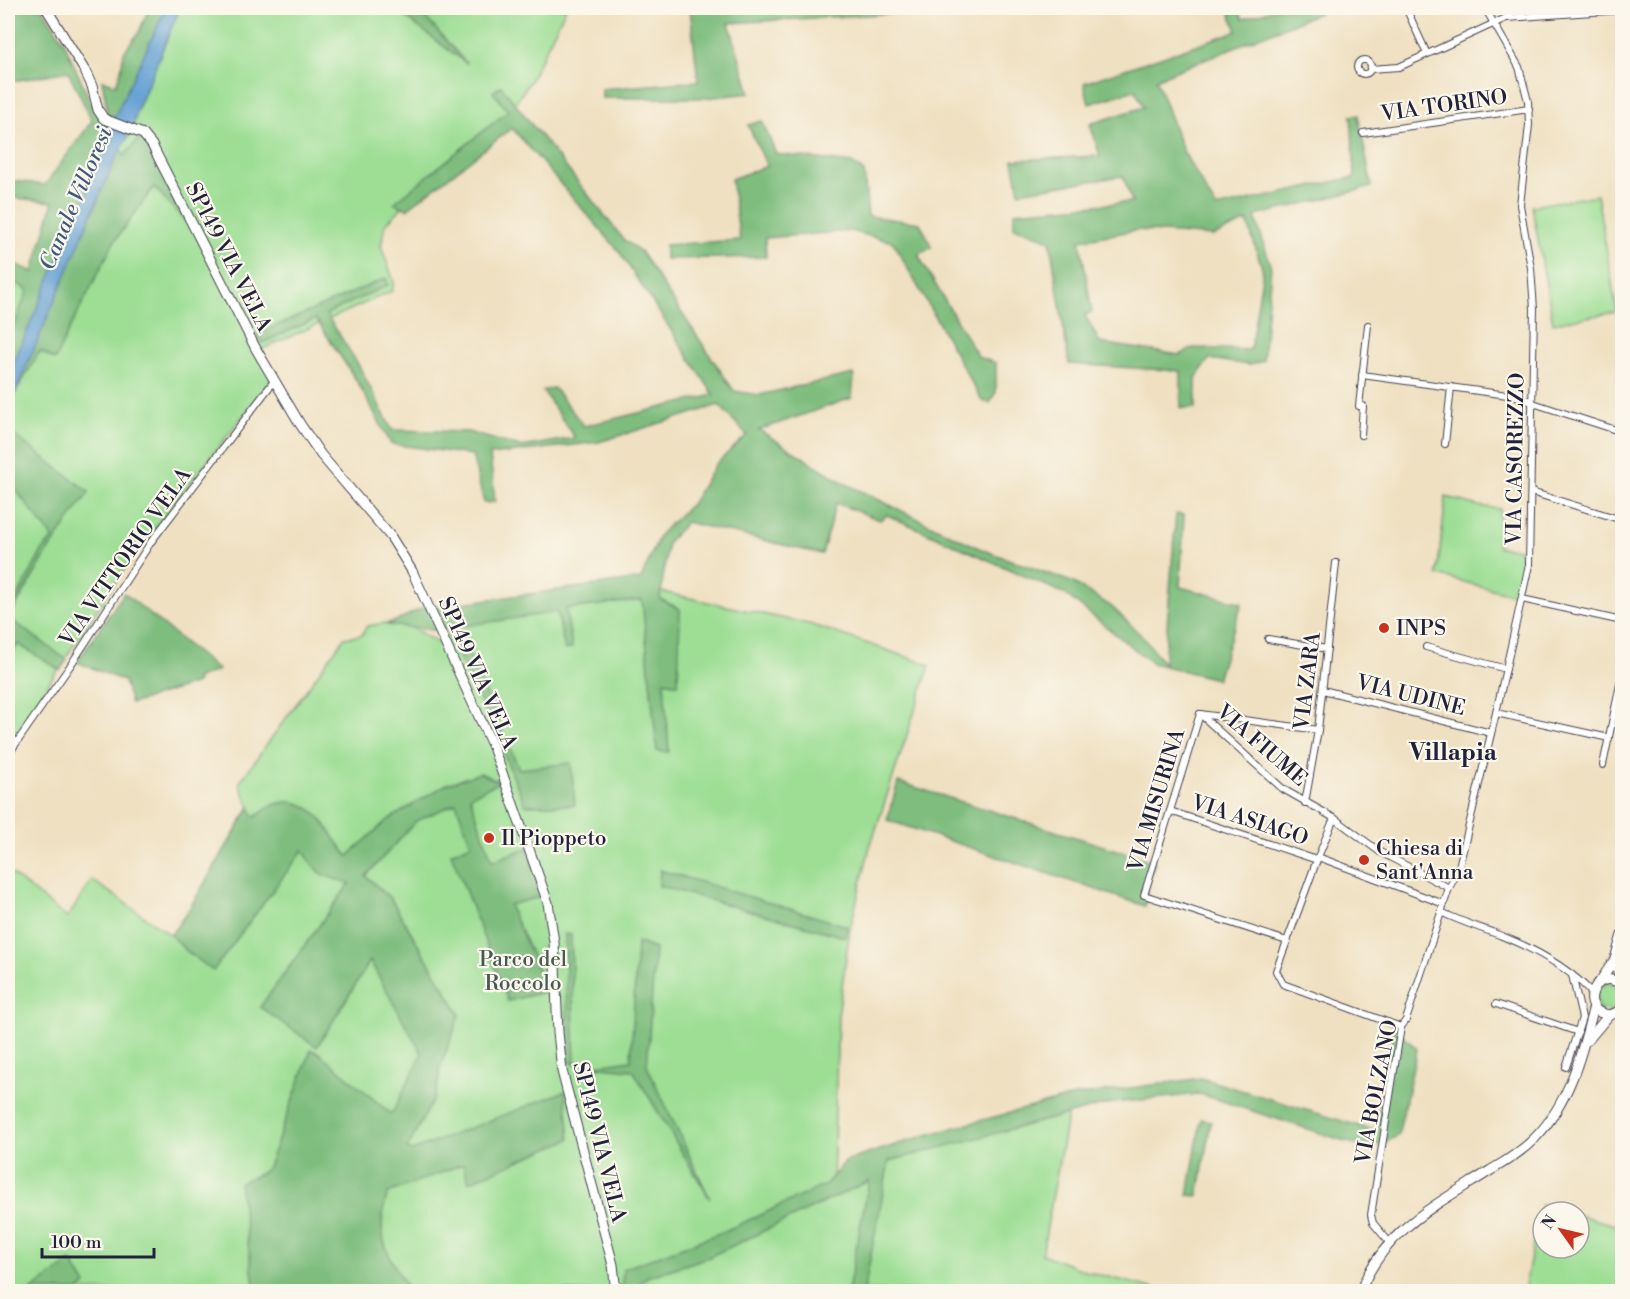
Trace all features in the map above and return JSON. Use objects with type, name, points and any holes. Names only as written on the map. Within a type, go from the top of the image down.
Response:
[{"type":"street","name":"SP149 VIA VELA","points":[[46,8],[85,71],[92,86],[98,110],[104,119],[143,134],[152,145],[274,381],[314,446],[391,537],[412,571],[504,774],[551,916],[562,1071],[613,1265],[616,1292]]},
{"type":"street","points":[[1406,8],[1427,54]]},
{"type":"street","name":"VIA CASOREZZO","points":[[1441,912],[1449,888],[1458,871],[1529,565],[1534,309],[1531,268],[1520,205],[1529,109],[1519,67],[1485,8]]},
{"type":"street","points":[[1370,69],[1399,67],[1494,23],[1510,18],[1623,10]]},
{"type":"street","name":"VIA TORINO","points":[[1363,133],[1529,109]]},
{"type":"street","points":[[1361,435],[1363,406],[1359,406],[1368,325]]},
{"type":"street","points":[[1362,375],[1522,397],[1533,403],[1623,432]]},
{"type":"street","name":"VIA VITTORIO VELA","points":[[8,755],[152,542],[274,381]]},
{"type":"street","points":[[1445,444],[1451,387]]},
{"type":"street","points":[[1531,492],[1623,520]]},
{"type":"street","name":"VIA ZARA","points":[[1305,803],[1318,730],[1336,563]]},
{"type":"street","points":[[1522,599],[1623,621]]},
{"type":"street","points":[[1268,639],[1327,649]]},
{"type":"street","points":[[1426,647],[1506,669]]},
{"type":"street","points":[[1603,765],[1623,675]]},
{"type":"street","name":"VIA UDINE","points":[[1323,690],[1491,733]]},
{"type":"street","points":[[1496,713],[1609,738]]},
{"type":"street","points":[[1200,714],[1318,730]]},
{"type":"street","name":"VIA FIUME","points":[[1200,714],[1259,770],[1283,789],[1334,818],[1380,852],[1449,888]]},
{"type":"street","name":"VIA MISURINA","points":[[1200,714],[1144,895],[1287,941]]},
{"type":"street","name":"VIA ASIAGO","points":[[1170,811],[1314,859],[1318,857],[1444,904]]},
{"type":"street","points":[[1334,818],[1276,971],[1283,984],[1401,1027]]},
{"type":"street","points":[[1441,912],[1462,923],[1518,943],[1596,987]]},
{"type":"street","name":"VIA BOLZANO","points":[[1389,1242],[1373,1223],[1371,1215],[1401,1027],[1406,1020],[1441,912]]},
{"type":"street","points":[[1360,1292],[1366,1276],[1389,1242],[1414,1219],[1513,1156],[1535,1138],[1561,1102],[1573,1077],[1594,1006],[1596,987],[1615,959],[1623,935]]},
{"type":"street","points":[[1615,959],[1622,985]]},
{"type":"street","points":[[1566,1067],[1582,1018],[1575,977]]},
{"type":"street","points":[[1596,987],[1611,980],[1622,985]]},
{"type":"street","points":[[1496,1004],[1578,1032]]},
{"type":"street","points":[[1594,1006],[1599,1012],[1615,1015]]},
{"type":"street","points":[[1584,1044],[1623,1008]]},
{"type":"green space","points":[[8,8],[42,8],[63,40],[93,108],[109,125],[124,156],[143,134],[189,217],[184,220],[154,187],[114,242],[55,360],[40,351],[8,405],[8,340],[28,290],[8,278],[8,261],[33,272],[53,202],[8,197],[8,180],[45,185],[92,121],[68,71],[8,82]]},
{"type":"green space","points":[[149,8],[166,8],[119,110],[115,116],[108,115],[102,80],[116,85],[124,52],[139,32]]},
{"type":"green space","points":[[154,8],[566,8],[530,81],[506,117],[411,198],[385,225],[381,246],[394,282],[392,291],[260,350],[275,375],[131,559],[8,745],[8,272],[29,286],[85,154]]},
{"type":"green space","points":[[397,8],[417,8],[467,64],[404,16]]},
{"type":"green space","points":[[690,8],[950,8],[951,10],[729,23],[750,93],[705,98],[602,98],[602,89],[698,81]]},
{"type":"green space","points":[[1228,8],[1238,8],[1243,19],[1278,8],[1331,8],[1156,79],[1183,151],[1216,208],[1355,177],[1351,116],[1358,115],[1372,187],[1255,216],[1271,267],[1263,361],[1250,365],[1209,359],[1196,378],[1196,408],[1181,408],[1181,371],[1069,364],[1050,240],[1014,227],[1014,212],[1132,202],[1123,176],[1019,192],[1013,160],[1100,156],[1090,124],[1144,107],[1135,90],[1089,104],[1084,83],[1237,31]],"holes":[[[1247,221],[1263,271],[1250,350],[1193,348],[1180,355],[1100,343],[1085,315],[1092,312],[1080,240],[1138,230],[1214,236]]]},
{"type":"green space","points":[[501,86],[624,240],[640,251],[734,391],[759,395],[854,374],[852,398],[759,430],[844,483],[983,550],[1074,583],[1112,607],[1144,638],[1164,664],[1176,514],[1184,515],[1180,587],[1242,603],[1217,679],[1152,663],[1065,594],[887,515],[880,520],[836,503],[822,554],[686,522],[668,542],[660,599],[680,609],[678,684],[664,681],[669,752],[657,751],[642,600],[566,609],[572,648],[565,650],[557,612],[457,627],[519,769],[571,763],[575,805],[525,805],[491,723],[445,628],[433,630],[387,625],[423,608],[641,579],[660,534],[692,503],[715,465],[747,435],[719,405],[599,442],[490,455],[495,502],[484,503],[472,455],[391,444],[358,383],[316,319],[262,343],[257,334],[386,278],[388,285],[326,314],[358,364],[392,430],[468,432],[521,447],[575,438],[543,391],[554,388],[584,426],[714,395],[618,250],[512,128],[407,209],[394,203],[508,111],[493,92]]},
{"type":"green space","points":[[762,121],[776,154],[852,163],[864,172],[868,216],[920,223],[932,247],[918,255],[978,357],[996,363],[996,392],[990,403],[982,401],[893,242],[851,231],[765,238],[766,257],[665,259],[665,245],[740,240],[731,179],[767,166],[748,125]]},
{"type":"green space","points":[[1597,195],[1617,312],[1553,323],[1532,206]]},
{"type":"green space","points":[[11,433],[89,492],[48,551],[9,618],[67,660],[60,670],[18,644],[8,658],[8,615],[42,551],[53,538],[8,480],[8,440]]},
{"type":"green space","points":[[1446,497],[1500,509],[1498,547],[1520,549],[1520,557],[1525,557],[1515,595],[1437,575]]},
{"type":"green space","name":"Parco del Roccolo","points":[[644,588],[813,625],[930,665],[869,850],[850,929],[838,1016],[833,1183],[844,1177],[901,1158],[1068,1113],[1042,1254],[1085,1271],[1163,1291],[8,1291],[8,871],[67,918],[92,880],[171,935],[190,908],[250,807],[239,783],[344,638],[362,635],[367,626],[400,621],[441,645],[453,621]]},
{"type":"green space","points":[[124,593],[218,670],[196,679],[197,683],[131,704],[124,681],[77,662]]},
{"type":"green space","points":[[480,773],[500,782],[470,796],[492,861],[527,848],[544,896],[509,905],[548,991],[508,1001],[451,853],[471,844],[456,803],[416,821],[366,876],[391,899],[460,1014],[440,1068],[435,1096],[407,1149],[412,1151],[565,1091],[570,1139],[469,1182],[463,1164],[388,1193],[382,1221],[385,1244],[409,1291],[255,1291],[239,1183],[262,1173],[268,1167],[311,1050],[319,1053],[390,1113],[393,1112],[422,1054],[370,961],[317,1047],[260,1007],[350,883],[322,874],[303,850],[213,971],[184,949],[171,935],[190,908],[250,807],[255,817],[276,804],[289,802],[310,809],[319,817],[348,856],[386,821],[447,784]]},
{"type":"green space","points":[[898,782],[1155,862],[1145,895],[1148,896],[1145,906],[887,820]]},
{"type":"green space","points":[[660,870],[847,926],[845,937],[659,886]]},
{"type":"green space","points":[[565,934],[571,935],[575,1065],[568,1060]]},
{"type":"green space","points":[[637,942],[655,949],[647,1066],[710,1199],[633,1070],[591,1066],[631,1060]]},
{"type":"green space","points":[[1608,982],[1622,990],[1622,1005],[1614,1012],[1599,1009],[1596,999],[1597,990]]},
{"type":"green space","points":[[1394,1027],[1417,1049],[1398,1136],[1369,1149],[1200,1094],[1112,1103],[889,1161],[864,1291],[848,1291],[869,1181],[709,1257],[647,1277],[632,1291],[622,1292],[623,1269],[725,1231],[825,1185],[846,1161],[930,1134],[1074,1096],[1201,1078],[1375,1131]]},
{"type":"green space","points":[[1201,1119],[1211,1122],[1198,1196],[1188,1195]]},
{"type":"green space","points":[[1591,1218],[1622,1227],[1622,1291],[1524,1291],[1531,1256],[1531,1260],[1591,1260]]},
{"type":"green space","points":[[71,1261],[86,1285],[78,1291],[31,1291]]},
{"type":"water","points":[[166,8],[180,8],[137,111],[133,128],[114,162],[8,410],[8,376],[100,161],[113,120]]},
{"type":"place","name":"INPS","points":[[1384,628]]},
{"type":"place","name":"Il Pioppeto","points":[[489,838]]},
{"type":"place","name":"Chiesa di Sant'Anna","points":[[1364,860]]},
{"type":"district","name":"Villapia","points":[[1453,752]]},
{"type":"water label","name":"Canale Villoresi","points":[[75,198]]}]
